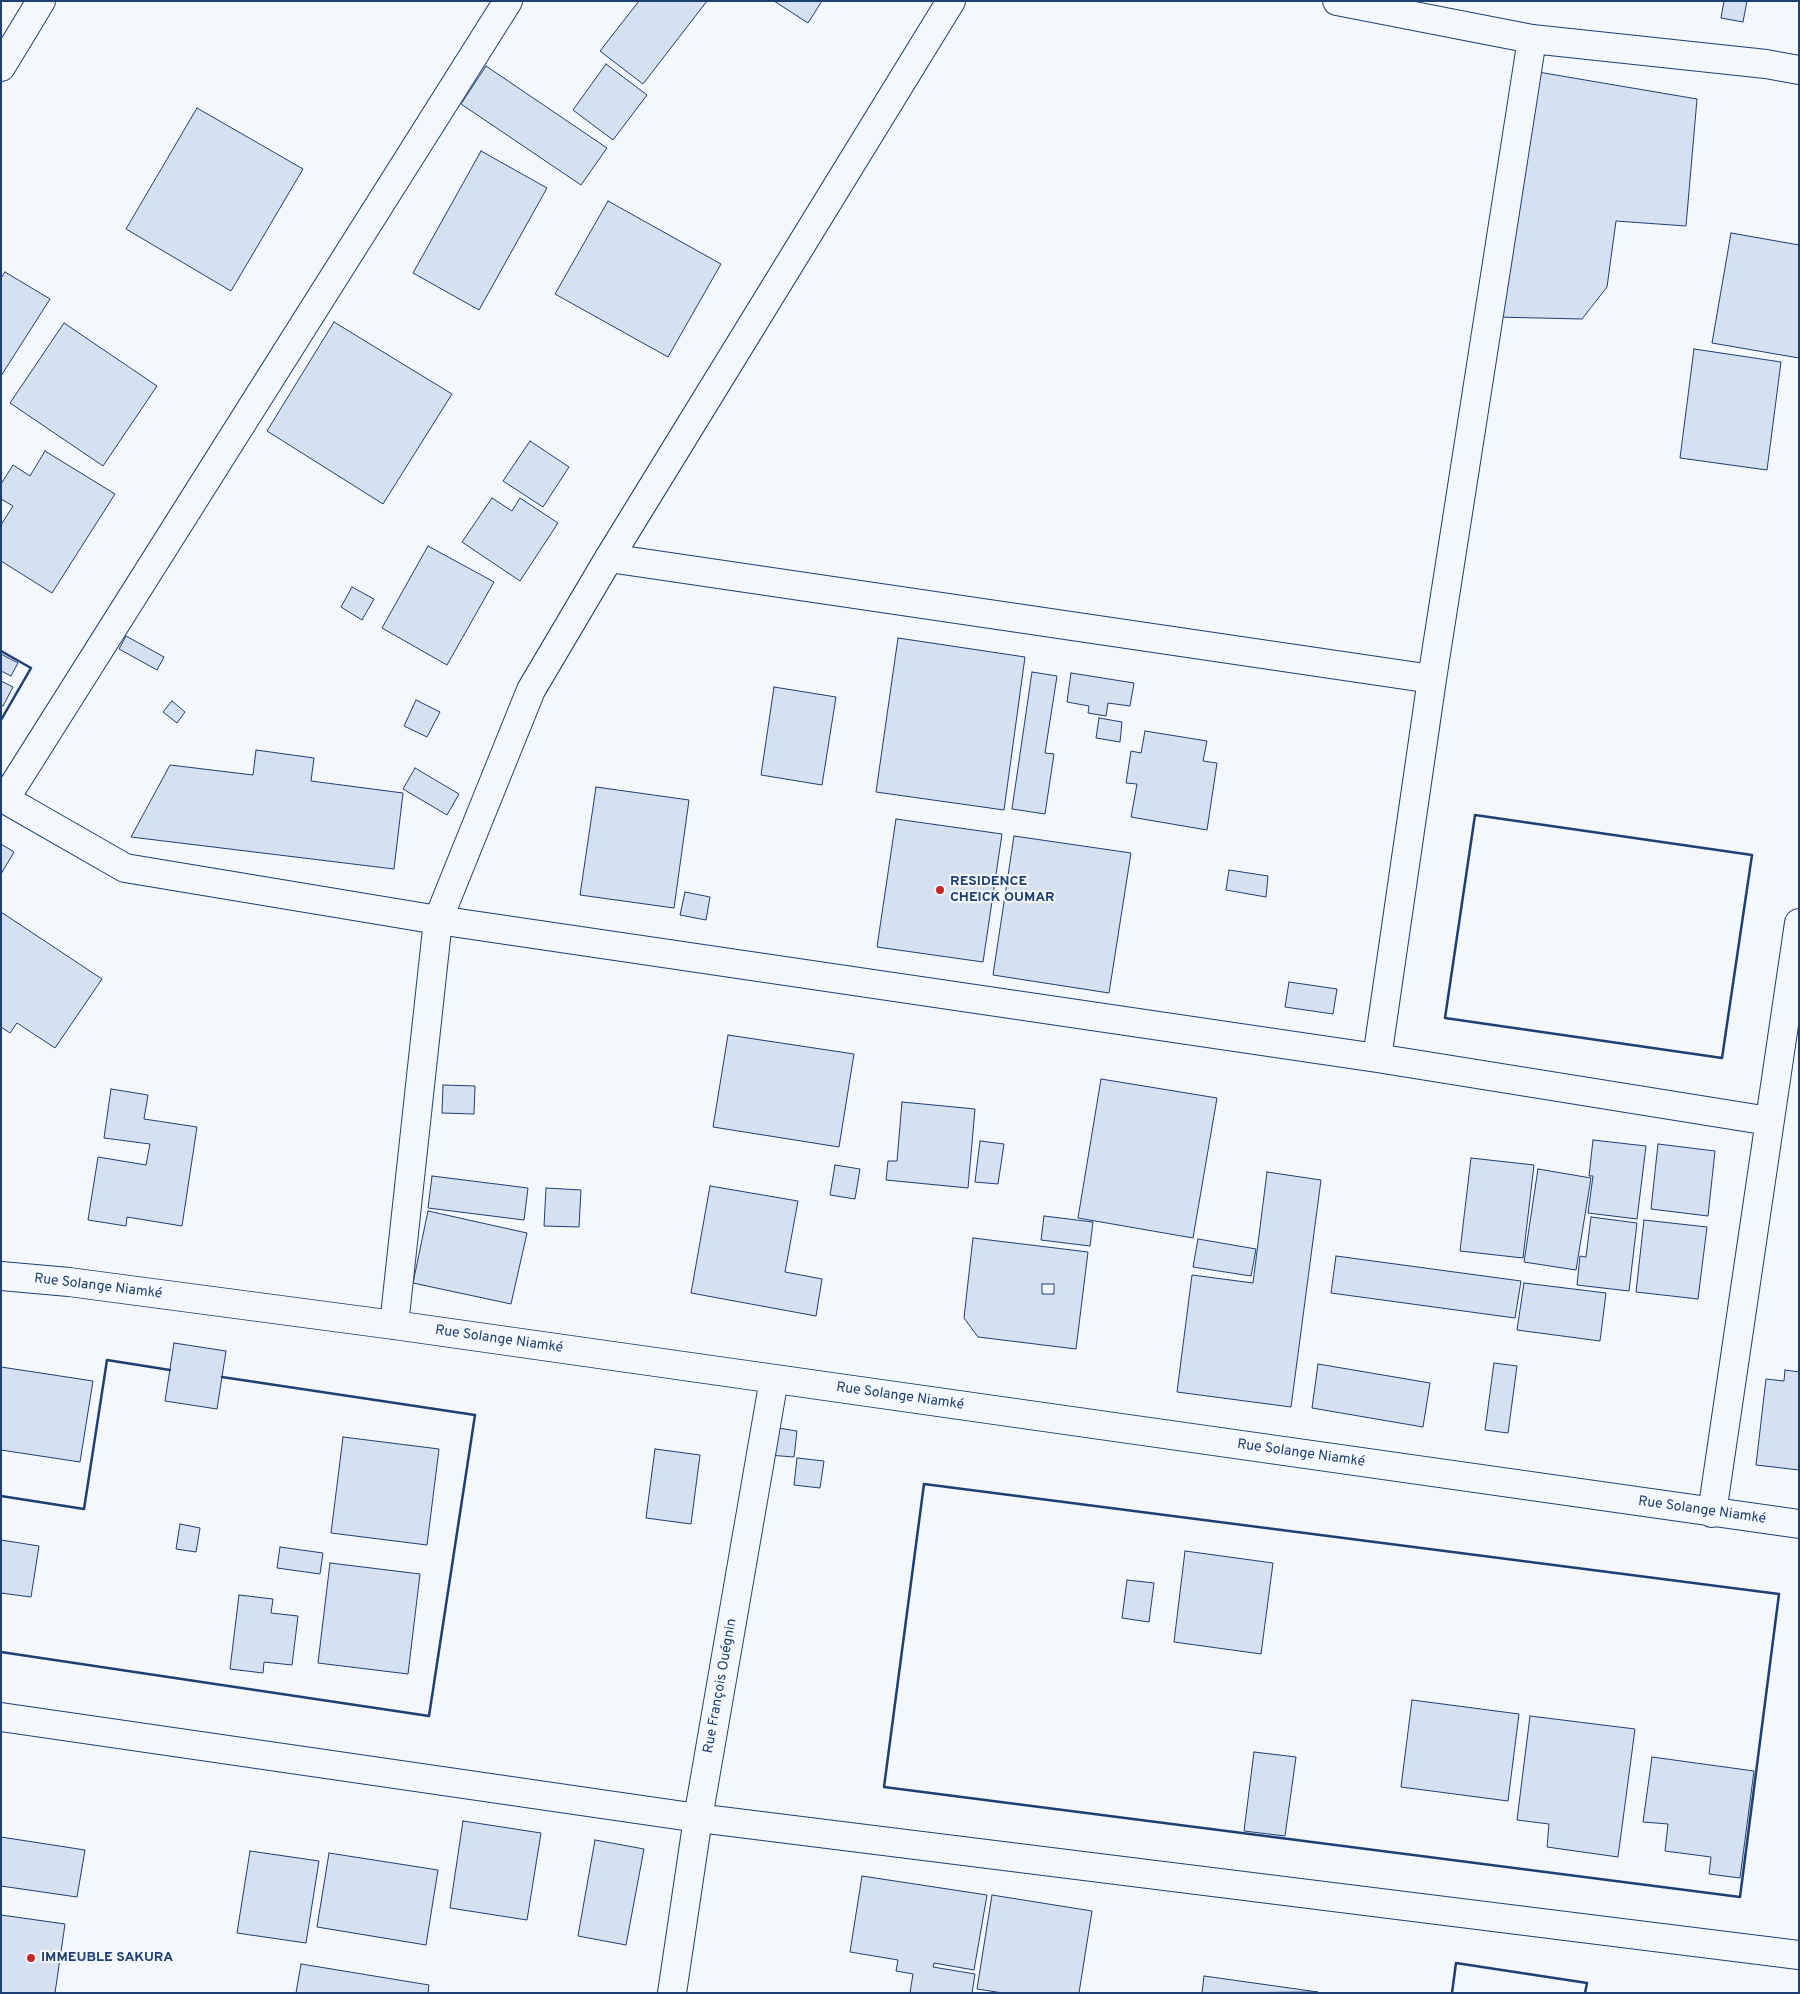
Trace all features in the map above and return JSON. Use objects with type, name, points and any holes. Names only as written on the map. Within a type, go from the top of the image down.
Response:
[{"type":"street","points":[[1,66],[41,1]]},
{"type":"street","points":[[508,1],[3,798],[126,868],[438,920],[1377,1058],[1769,1121]]},
{"type":"street","points":[[394,1324],[438,920],[531,690],[609,558],[951,1]]},
{"type":"street","points":[[1337,1],[1532,39],[1799,70]]},
{"type":"street","points":[[1377,1058],[1432,678],[1532,39]]},
{"type":"street","points":[[609,558],[1432,678]]},
{"type":"street","points":[[1712,1513],[1799,923]]},
{"type":"street","name":"Rue Solange Niamké","points":[[1,1276],[69,1282],[394,1324],[1799,1524]]},
{"type":"street","name":"Rue François Ouégnin","points":[[672,1993],[698,1818],[774,1379]]},
{"type":"street","points":[[1,1716],[698,1818],[1799,1955]]},
{"type":"building","points":[[639,1],[707,1],[643,84],[600,51]]},
{"type":"building","points":[[774,1],[822,1],[808,23]]},
{"type":"building","points":[[1724,1],[1747,1],[1743,22],[1721,18]]},
{"type":"building","points":[[606,64],[647,95],[613,140],[573,110]]},
{"type":"building","points":[[486,66],[607,148],[581,185],[461,104]]},
{"type":"building","points":[[1538,72],[1697,99],[1686,226],[1616,221],[1607,287],[1582,319],[1495,317]]},
{"type":"building","points":[[197,108],[303,169],[231,291],[126,229]]},
{"type":"building","points":[[481,151],[547,188],[479,310],[413,273]]},
{"type":"building","points":[[608,201],[721,264],[668,357],[555,294]]},
{"type":"building","points":[[1731,233],[1799,245],[1799,358],[1712,343]]},
{"type":"building","points":[[5,272],[50,299],[1,376],[1,278]]},
{"type":"building","points":[[334,322],[452,394],[383,504],[267,431]]},
{"type":"building","points":[[64,323],[157,386],[103,466],[10,403]]},
{"type":"building","points":[[1694,349],[1781,362],[1767,470],[1680,458]]},
{"type":"building","points":[[530,441],[569,467],[543,507],[503,481]]},
{"type":"building","points":[[45,451],[115,494],[52,593],[1,561],[1,525],[13,506],[1,499],[1,484],[13,465],[30,476]]},
{"type":"building","points":[[492,498],[512,511],[520,498],[558,523],[520,581],[462,542]]},
{"type":"building","points":[[428,546],[494,582],[447,665],[382,628]]},
{"type":"building","points":[[352,587],[374,599],[362,620],[341,607]]},
{"type":"building","points":[[126,636],[164,657],[157,670],[119,649]]},
{"type":"building","points":[[898,638],[1025,657],[1004,810],[876,792]]},
{"type":"building","points":[[1,654],[18,663],[11,676],[1,671]]},
{"type":"building","points":[[1032,672],[1057,676],[1045,753],[1054,754],[1045,814],[1012,809]]},
{"type":"building","points":[[1071,673],[1134,683],[1130,706],[1108,703],[1106,716],[1088,713],[1089,706],[1067,702]]},
{"type":"building","points":[[1,681],[13,687],[3,706],[1,705]]},
{"type":"building","points":[[774,687],[836,697],[822,785],[761,775]]},
{"type":"building","points":[[416,700],[440,712],[427,737],[404,726]]},
{"type":"building","points":[[172,701],[185,712],[177,723],[163,712]]},
{"type":"building","points":[[1099,718],[1122,722],[1120,742],[1096,738]]},
{"type":"building","points":[[1145,731],[1207,741],[1203,761],[1217,763],[1207,830],[1131,817],[1137,784],[1126,783],[1131,751],[1141,753]]},
{"type":"building","points":[[256,750],[314,758],[311,781],[403,793],[394,869],[131,837],[170,765],[253,775]]},
{"type":"building","points":[[415,768],[459,794],[447,815],[403,789]]},
{"type":"building","points":[[596,787],[689,800],[674,908],[580,895]]},
{"type":"building","name":"RESIDENCE CHEICK OUMAR","points":[[896,819],[1002,834],[983,962],[877,947]]},
{"type":"building","points":[[1014,836],[1131,853],[1109,993],[993,975]]},
{"type":"building","points":[[1,844],[14,852],[1,874]]},
{"type":"building","points":[[1229,870],[1268,876],[1266,897],[1226,890]]},
{"type":"building","points":[[685,892],[710,897],[706,920],[680,915]]},
{"type":"building","points":[[1,912],[102,979],[55,1048],[17,1023],[10,1033],[1,1027]]},
{"type":"building","points":[[1289,982],[1337,989],[1333,1014],[1285,1007]]},
{"type":"building","points":[[728,1035],[854,1054],[839,1147],[713,1127]]},
{"type":"building","points":[[1101,1079],[1217,1098],[1193,1238],[1078,1218]]},
{"type":"building","points":[[443,1085],[475,1086],[474,1114],[442,1113]]},
{"type":"building","points":[[111,1089],[148,1095],[144,1119],[197,1127],[182,1226],[127,1217],[126,1226],[88,1220],[98,1157],[146,1165],[150,1144],[104,1138]]},
{"type":"building","points":[[902,1102],[975,1109],[968,1188],[886,1180],[888,1161],[897,1161]]},
{"type":"building","points":[[1593,1140],[1646,1146],[1637,1219],[1588,1213],[1593,1176],[1589,1176]]},
{"type":"building","points":[[980,1141],[1004,1144],[998,1184],[975,1182]]},
{"type":"building","points":[[1658,1144],[1715,1151],[1708,1216],[1651,1209]]},
{"type":"building","points":[[1471,1158],[1534,1165],[1523,1258],[1460,1251]]},
{"type":"building","points":[[835,1165],[860,1169],[855,1199],[830,1195]]},
{"type":"building","points":[[1538,1169],[1591,1178],[1576,1270],[1524,1262]]},
{"type":"building","points":[[1267,1172],[1321,1180],[1291,1407],[1177,1392],[1192,1275],[1253,1283]]},
{"type":"building","points":[[432,1176],[528,1188],[524,1220],[428,1208]]},
{"type":"building","points":[[710,1186],[798,1201],[785,1272],[822,1279],[816,1316],[691,1293]]},
{"type":"building","points":[[546,1188],[581,1190],[579,1227],[544,1226]]},
{"type":"building","points":[[428,1211],[527,1233],[511,1304],[413,1283]]},
{"type":"building","points":[[1044,1216],[1093,1222],[1090,1246],[1041,1240]]},
{"type":"building","points":[[1591,1217],[1637,1223],[1629,1291],[1577,1285],[1580,1256],[1586,1257]]},
{"type":"building","points":[[1644,1220],[1707,1227],[1698,1299],[1636,1292]]},
{"type":"building","points":[[973,1238],[1088,1252],[1076,1349],[978,1337],[964,1318]],"holes":[[[1042,1284],[1054,1284],[1054,1294],[1042,1294]]]},
{"type":"building","points":[[1198,1239],[1256,1249],[1251,1276],[1193,1267]]},
{"type":"building","points":[[1336,1256],[1521,1281],[1515,1318],[1331,1293]]},
{"type":"building","points":[[1524,1283],[1606,1293],[1600,1341],[1517,1330]]},
{"type":"building","points":[[174,1343],[226,1351],[217,1409],[165,1401]]},
{"type":"building","points":[[1494,1363],[1517,1366],[1508,1433],[1485,1430]]},
{"type":"building","points":[[1318,1364],[1430,1383],[1423,1427],[1312,1408]]},
{"type":"building","points":[[1,1367],[93,1381],[80,1462],[1,1450]]},
{"type":"building","points":[[1785,1370],[1799,1372],[1799,1470],[1756,1465],[1766,1379],[1784,1381]]},
{"type":"building","points":[[772,1427],[797,1431],[794,1457],[768,1455]]},
{"type":"building","points":[[343,1437],[439,1449],[427,1545],[331,1533]]},
{"type":"building","points":[[655,1449],[700,1455],[691,1524],[646,1518]]},
{"type":"building","points":[[797,1458],[824,1461],[820,1488],[794,1485]]},
{"type":"building","points":[[180,1524],[200,1528],[196,1552],[176,1549]]},
{"type":"building","points":[[1,1540],[39,1546],[31,1597],[1,1593]]},
{"type":"building","points":[[280,1547],[323,1553],[320,1574],[277,1568]]},
{"type":"building","points":[[1185,1551],[1273,1563],[1261,1654],[1174,1642]]},
{"type":"building","points":[[330,1563],[420,1574],[408,1674],[318,1663]]},
{"type":"building","points":[[1127,1580],[1154,1583],[1149,1622],[1122,1618]]},
{"type":"building","points":[[239,1595],[273,1599],[271,1613],[298,1616],[292,1665],[264,1662],[263,1673],[230,1669]]},
{"type":"building","points":[[1412,1700],[1519,1714],[1508,1801],[1401,1787]]},
{"type":"building","points":[[1530,1716],[1635,1729],[1618,1857],[1547,1847],[1549,1824],[1517,1820]]},
{"type":"building","points":[[1254,1752],[1296,1757],[1285,1836],[1244,1831]]},
{"type":"building","points":[[1652,1757],[1754,1771],[1740,1878],[1709,1874],[1711,1857],[1665,1851],[1668,1824],[1643,1822]]},
{"type":"building","points":[[463,1821],[541,1833],[527,1920],[450,1908]]},
{"type":"building","points":[[1,1837],[85,1850],[77,1897],[1,1886]]},
{"type":"building","points":[[595,1840],[644,1849],[626,1945],[578,1936]]},
{"type":"building","points":[[250,1851],[319,1861],[306,1943],[237,1933]]},
{"type":"building","points":[[329,1853],[438,1870],[426,1945],[317,1927]]},
{"type":"building","points":[[862,1876],[987,1895],[974,1970],[934,1963],[933,1967],[975,1974],[972,1993],[910,1993],[913,1974],[896,1971],[898,1960],[850,1952]]},
{"type":"building","points":[[992,1895],[1092,1911],[1079,1993],[1003,1993],[977,1989]]},
{"type":"building","name":"IMMEUBLE SAKURA","points":[[1,1915],[65,1924],[55,1993],[1,1993]]},
{"type":"building","points":[[301,1964],[429,1985],[428,1993],[296,1993]]},
{"type":"building","points":[[1204,1976],[1318,1992],[1202,1993]]},
{"type":"wall","points":[[1,651],[31,668],[1,720]]},
{"type":"wall","points":[[1475,815],[1752,855],[1722,1058],[1445,1018],[1475,815]]},
{"type":"wall","points":[[1,1496],[84,1509],[107,1360],[170,1370]]},
{"type":"wall","points":[[1,1652],[429,1716],[475,1415],[222,1377]]},
{"type":"wall","points":[[924,1484],[1779,1594],[1740,1897],[884,1787],[924,1484]]},
{"type":"wall","points":[[1452,1993],[1456,1963],[1587,1983],[1585,1993]]},
{"type":"place","name":"RESIDENCE CHEICK OUMAR","points":[[940,890]]},
{"type":"place","name":"IMMEUBLE SAKURA","points":[[31,1958]]}]
